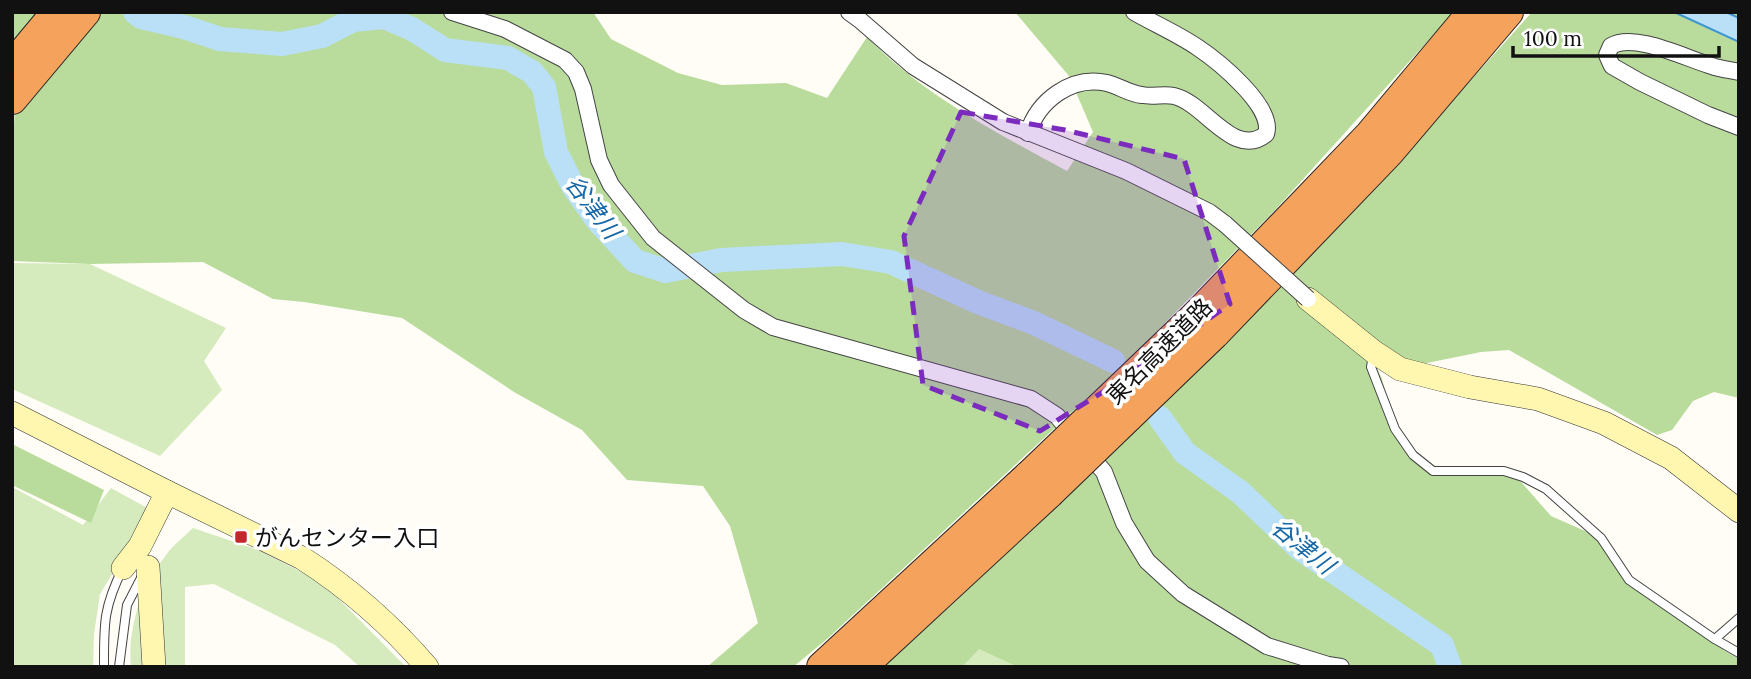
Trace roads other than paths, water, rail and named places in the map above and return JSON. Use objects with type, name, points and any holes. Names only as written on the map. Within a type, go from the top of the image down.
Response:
[{"type":"highway","points":[[12,66],[57,12]]},
{"type":"highway","points":[[12,99],[85,12]]},
{"type":"highway","name":"東名高速道路","points":[[1205,325],[1473,12]]},
{"type":"highway","name":"東名高速道路","points":[[862,667],[1040,484],[1390,152],[1508,12]]},
{"type":"highway","name":"東名高速道路","points":[[822,667],[1040,484]]},
{"type":"street","points":[[452,12],[505,29],[565,60],[576,72],[583,89],[599,160],[611,185],[653,238],[744,310],[773,327],[1031,399],[1057,416],[1104,472],[1124,523],[1147,561],[1183,594],[1267,646],[1340,667]]},
{"type":"street","points":[[849,12],[913,66],[1003,122],[1126,171],[1209,212],[1226,224],[1308,299],[1374,352],[1408,371],[1470,387],[1538,399],[1604,423],[1671,458],[1739,511]]},
{"type":"street","points":[[1028,133],[1032,122],[1047,101],[1063,89],[1094,81],[1108,83],[1140,95],[1174,96],[1193,104],[1237,139],[1252,141],[1266,134],[1268,124],[1259,105],[1233,76],[1197,46],[1134,12]]},
{"type":"street","points":[[1739,72],[1670,51],[1625,41],[1608,50],[1612,66],[1708,115],[1739,127]]},
{"type":"street","points":[[12,413],[253,533],[323,571],[383,620],[427,667]]},
{"type":"street","points":[[154,667],[138,570],[173,495]]},
{"type":"lane","points":[[1374,352],[1371,367],[1395,429],[1413,455],[1433,471],[1504,471],[1546,489],[1601,538],[1629,580],[1739,653]]},
{"type":"lane","points":[[104,667],[105,615],[109,596],[138,570]]},
{"type":"lane","points":[[119,667],[122,626],[138,570]]},
{"type":"lane","points":[[1715,639],[1739,618]]},
{"type":"water","points":[[1674,12],[1726,12],[1739,18],[1739,42]]},
{"type":"waterway","name":"谷津川","points":[[135,12],[141,17],[220,39],[282,44],[322,36],[353,20],[384,17],[412,29],[445,50],[508,58],[532,72],[544,87],[556,152],[573,186],[598,221],[635,261],[666,271],[721,260],[842,254],[891,262],[978,302],[1034,323],[1113,361]]},
{"type":"waterway","name":"谷津川","points":[[1160,418],[1185,453],[1240,492],[1299,548],[1442,645],[1450,667]]},
{"type":"place","name":"がんセンター入口","points":[[241,537]]}]
